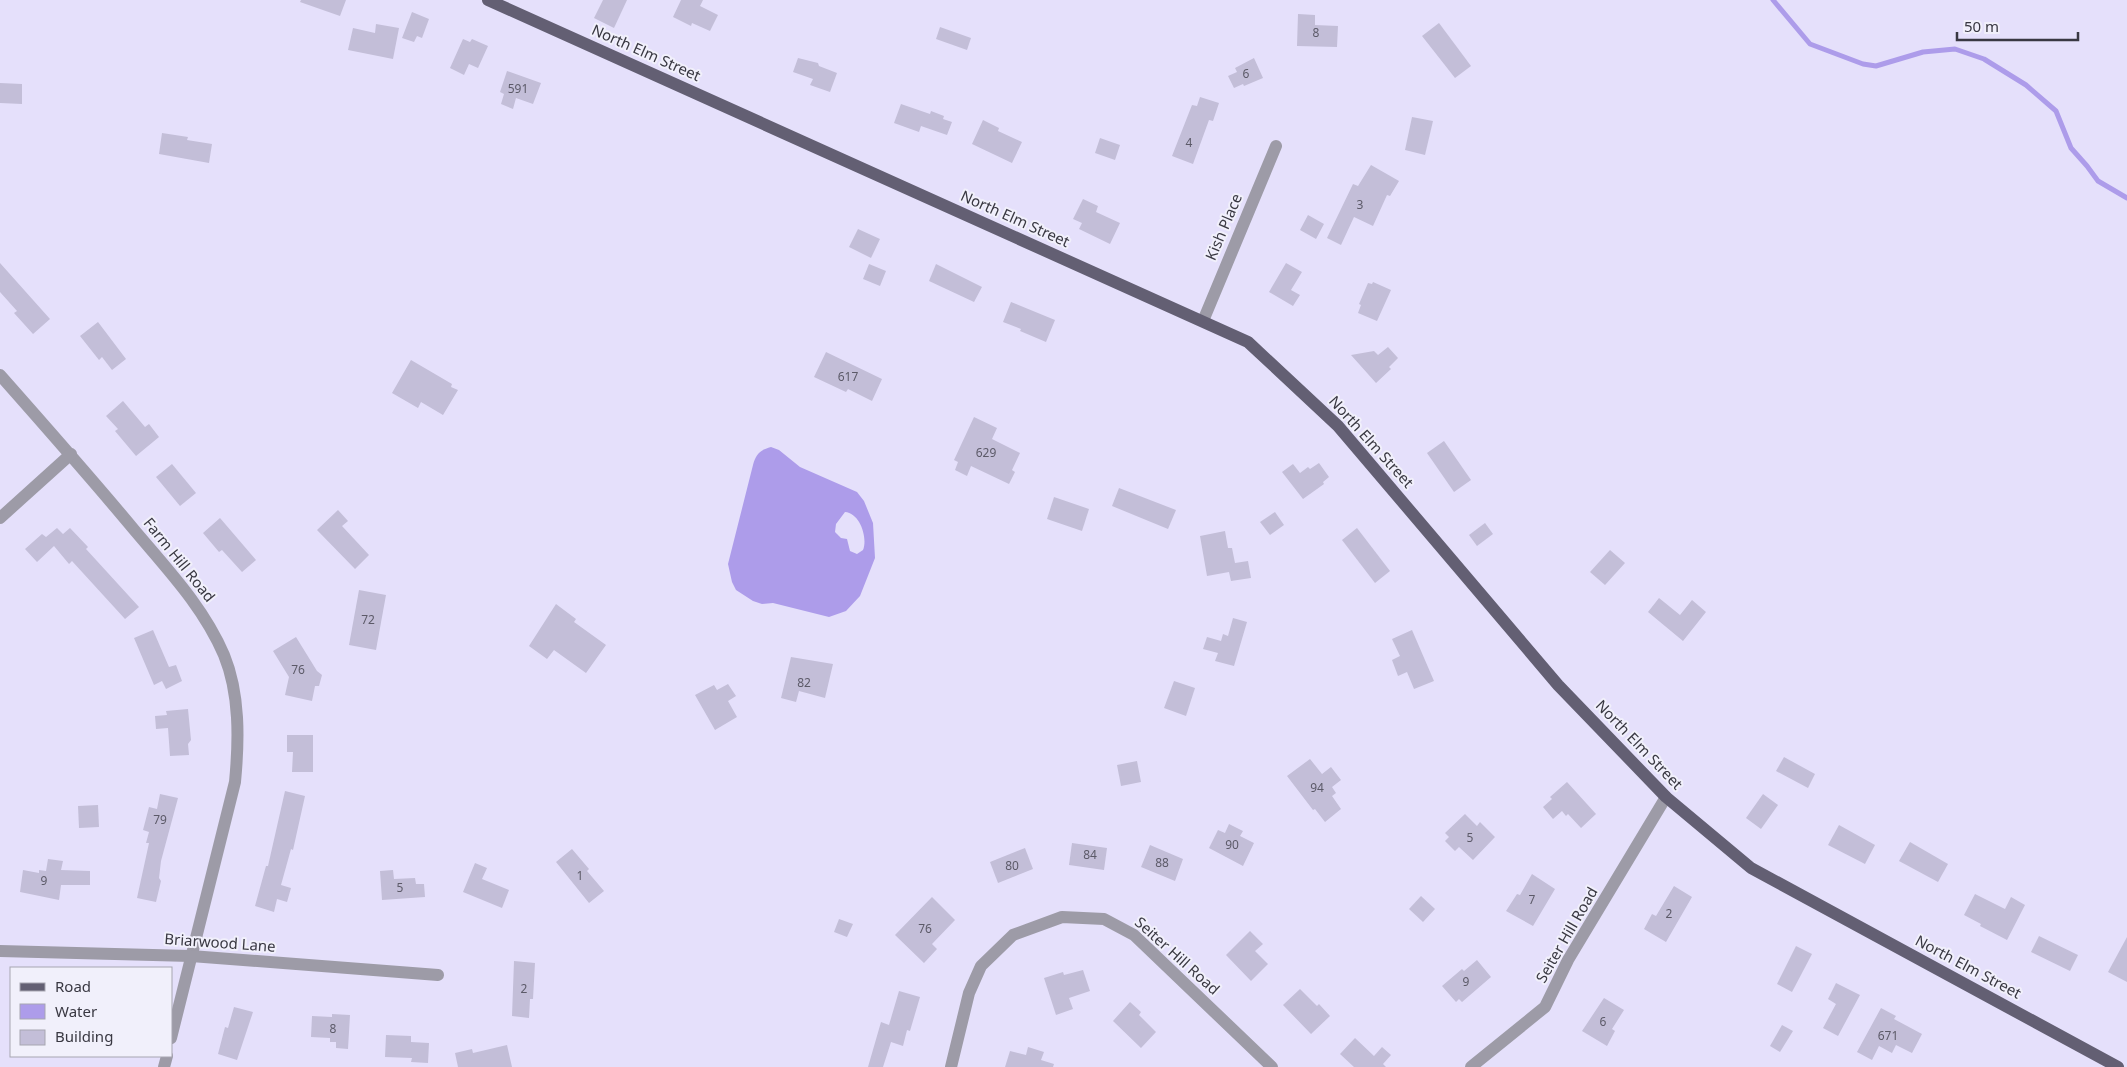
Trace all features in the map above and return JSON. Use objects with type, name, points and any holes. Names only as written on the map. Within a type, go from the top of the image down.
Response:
[{"type":"main road","name":"North Elm Street","points":[[488,0],[1248,342],[1338,426],[1558,684],[1666,797],[1751,868],[2118,1067]]},
{"type":"street","name":"Kish Place","points":[[1203,321],[1276,146]]},
{"type":"street","name":"Farm Hill Road","points":[[0,375],[71,454],[196,604],[224,656],[234,695],[239,740],[235,782],[172,1034]]},
{"type":"street","points":[[0,518],[71,454]]},
{"type":"street","name":"Seiter Hill Road","points":[[1471,1067],[1545,1007],[1568,960],[1666,797]]},
{"type":"street","name":"Seiter Hill Road","points":[[951,1067],[969,993],[981,966],[1013,935],[1062,917],[1104,918],[1134,935],[1272,1067]]},
{"type":"street","name":"Briarwood Lane","points":[[0,951],[191,956],[438,976]]},
{"type":"water","points":[[771,447],[779,450],[800,467],[857,492],[864,501],[873,523],[875,558],[860,596],[846,611],[829,617],[773,603],[762,604],[753,601],[736,590],[732,582],[728,564],[753,465],[759,453]],"holes":[[[845,512],[850,513],[859,521],[863,533],[863,550],[857,554],[850,551],[847,539],[841,538],[835,532],[836,524]]]},
{"type":"building","points":[[301,0],[346,0],[340,16],[300,2]]},
{"type":"building","points":[[603,0],[627,0],[614,28],[594,18]]},
{"type":"building","points":[[681,0],[703,0],[700,6],[718,15],[710,31],[692,23],[691,26],[673,17]]},
{"type":"building","points":[[412,12],[429,19],[422,38],[417,36],[414,42],[402,38]]},
{"type":"building","points":[[1298,14],[1315,15],[1315,25],[1338,26],[1337,47],[1297,46]]},
{"type":"building","points":[[1439,23],[1471,66],[1455,78],[1422,36]]},
{"type":"building","points":[[376,24],[399,28],[393,59],[348,50],[353,28],[375,33]]},
{"type":"building","points":[[940,27],[971,38],[967,50],[936,39]]},
{"type":"building","points":[[463,39],[470,42],[472,39],[488,46],[478,68],[469,64],[464,75],[450,68]]},
{"type":"building","points":[[798,58],[818,63],[819,66],[837,73],[830,92],[810,85],[813,79],[793,72]]},
{"type":"building","points":[[1254,58],[1263,78],[1234,88],[1228,76],[1237,72],[1235,68]]},
{"type":"building","points":[[507,71],[541,83],[533,104],[516,98],[513,109],[501,104],[504,94],[500,92]]},
{"type":"building","points":[[0,83],[22,84],[22,104],[0,103]]},
{"type":"building","points":[[1200,97],[1219,103],[1213,121],[1209,120],[1193,164],[1172,156],[1192,105],[1197,106]]},
{"type":"building","points":[[901,104],[930,114],[931,111],[944,116],[943,119],[952,122],[947,135],[921,126],[919,132],[894,123]]},
{"type":"building","points":[[1412,117],[1433,121],[1425,155],[1405,150]]},
{"type":"building","points":[[983,120],[999,128],[998,131],[1022,142],[1012,163],[972,144]]},
{"type":"building","points":[[162,133],[188,137],[187,140],[212,144],[209,163],[159,154]]},
{"type":"building","points":[[1100,138],[1120,145],[1115,160],[1095,153]]},
{"type":"building","points":[[1371,165],[1399,181],[1390,196],[1387,195],[1373,226],[1354,217],[1341,245],[1327,238],[1353,184],[1358,186]]},
{"type":"building","points":[[1083,199],[1098,206],[1096,212],[1120,223],[1110,244],[1079,229],[1082,223],[1073,219]]},
{"type":"building","points":[[1308,215],[1324,224],[1316,239],[1300,230]]},
{"type":"building","points":[[858,229],[880,239],[871,258],[849,247]]},
{"type":"building","points":[[0,263],[50,319],[33,334],[14,313],[17,311],[0,292]]},
{"type":"building","points":[[1286,263],[1302,272],[1291,290],[1300,295],[1293,306],[1269,292]]},
{"type":"building","points":[[869,264],[886,271],[880,286],[863,279]]},
{"type":"building","points":[[936,264],[982,287],[974,302],[929,281]]},
{"type":"building","points":[[1373,282],[1391,290],[1377,321],[1358,313],[1361,305],[1359,304],[1368,283],[1372,284]]},
{"type":"building","points":[[1011,302],[1055,320],[1046,342],[1003,322]]},
{"type":"building","points":[[98,322],[126,359],[112,370],[102,357],[99,360],[80,336]]},
{"type":"building","points":[[1388,347],[1398,358],[1389,367],[1391,369],[1376,383],[1351,355],[1374,351],[1378,355]]},
{"type":"building","points":[[826,352],[882,379],[872,401],[848,389],[846,392],[814,377]]},
{"type":"building","points":[[411,360],[452,384],[451,387],[458,390],[443,415],[421,402],[418,408],[392,393]]},
{"type":"building","points":[[123,401],[145,427],[149,424],[159,437],[136,456],[115,431],[118,429],[106,416]]},
{"type":"building","points":[[974,417],[997,428],[992,439],[1020,453],[1012,470],[1015,472],[1009,484],[971,466],[967,476],[955,470],[958,462],[954,460]]},
{"type":"building","points":[[1444,441],[1471,480],[1454,492],[1427,453]]},
{"type":"building","points":[[1319,463],[1329,477],[1323,482],[1324,484],[1303,499],[1282,472],[1293,464],[1300,473],[1308,467],[1310,469]]},
{"type":"building","points":[[172,464],[196,493],[180,506],[156,477]]},
{"type":"building","points":[[1119,488],[1176,510],[1168,529],[1112,506]]},
{"type":"building","points":[[1054,497],[1089,509],[1082,531],[1047,519]]},
{"type":"building","points":[[338,510],[348,521],[342,526],[369,555],[355,569],[317,530]]},
{"type":"building","points":[[1275,512],[1284,525],[1270,535],[1260,522]]},
{"type":"building","points":[[220,518],[256,560],[242,572],[222,550],[219,552],[203,533]]},
{"type":"building","points":[[1485,523],[1493,534],[1477,546],[1469,535]]},
{"type":"building","points":[[57,528],[63,534],[70,528],[88,547],[86,549],[139,607],[125,619],[72,561],[69,564],[54,546],[37,562],[25,549],[42,534],[46,537]]},
{"type":"building","points":[[1357,528],[1390,571],[1375,583],[1342,540]]},
{"type":"building","points":[[1225,531],[1228,548],[1232,548],[1235,563],[1248,561],[1251,578],[1231,581],[1229,572],[1207,576],[1200,536]]},
{"type":"building","points":[[1610,550],[1625,563],[1605,585],[1590,572]]},
{"type":"building","points":[[359,590],[386,595],[376,650],[349,645]]},
{"type":"building","points":[[1659,598],[1680,615],[1692,600],[1706,612],[1683,641],[1648,612]]},
{"type":"building","points":[[556,604],[576,619],[574,622],[606,645],[586,673],[554,650],[547,659],[529,646]]},
{"type":"building","points":[[1233,618],[1247,622],[1234,666],[1215,661],[1218,653],[1203,649],[1207,637],[1221,641],[1223,634],[1228,636]]},
{"type":"building","points":[[153,630],[169,667],[176,665],[182,681],[166,689],[162,681],[154,685],[134,638]]},
{"type":"building","points":[[1412,630],[1434,681],[1414,689],[1407,672],[1398,676],[1392,660],[1400,656],[1392,639]]},
{"type":"building","points":[[296,637],[317,671],[322,675],[319,686],[315,686],[312,701],[285,695],[289,677],[273,651]]},
{"type":"building","points":[[791,657],[833,664],[825,698],[799,691],[796,702],[781,698]]},
{"type":"building","points":[[1174,681],[1195,688],[1186,716],[1164,708]]},
{"type":"building","points":[[728,684],[736,696],[728,701],[737,717],[715,730],[695,695],[714,685],[717,690]]},
{"type":"building","points":[[188,709],[191,740],[188,744],[189,755],[170,756],[168,728],[156,729],[155,716],[167,715],[166,711]]},
{"type":"building","points":[[287,735],[313,735],[313,772],[292,772],[293,752],[287,752]]},
{"type":"building","points":[[1784,757],[1815,774],[1808,788],[1776,771]]},
{"type":"building","points":[[1310,759],[1322,774],[1331,767],[1341,780],[1332,787],[1336,793],[1332,796],[1341,809],[1325,822],[1315,809],[1313,810],[1287,776]]},
{"type":"building","points":[[1137,761],[1141,782],[1121,786],[1117,765]]},
{"type":"building","points":[[1567,782],[1596,814],[1581,828],[1568,814],[1566,816],[1562,811],[1553,819],[1543,807],[1552,799],[1550,797]]},
{"type":"building","points":[[285,791],[305,796],[293,850],[291,849],[281,885],[291,888],[287,902],[277,899],[274,912],[255,906],[266,866],[268,866]]},
{"type":"building","points":[[160,794],[178,798],[161,861],[159,878],[161,881],[156,902],[137,898],[149,843],[146,843],[149,832],[143,830],[149,807],[157,809]]},
{"type":"building","points":[[1763,794],[1778,805],[1761,829],[1746,818]]},
{"type":"building","points":[[98,805],[99,827],[79,828],[78,806]]},
{"type":"building","points":[[1465,814],[1477,826],[1480,822],[1495,837],[1473,860],[1459,847],[1455,851],[1445,841],[1449,837],[1445,833]]},
{"type":"building","points":[[1229,824],[1243,831],[1240,836],[1254,843],[1243,866],[1209,848],[1218,830],[1225,833]]},
{"type":"building","points":[[1839,825],[1875,845],[1865,864],[1828,845]]},
{"type":"building","points":[[1910,842],[1948,864],[1938,882],[1899,861]]},
{"type":"building","points":[[1072,843],[1107,848],[1104,870],[1069,865]]},
{"type":"building","points":[[1150,845],[1183,859],[1175,881],[1141,867]]},
{"type":"building","points":[[1025,848],[1033,869],[998,883],[990,862]]},
{"type":"building","points":[[572,849],[604,891],[589,903],[556,862]]},
{"type":"building","points":[[48,859],[63,861],[61,870],[90,871],[90,885],[61,885],[59,900],[20,892],[23,870],[39,873],[39,870],[46,871]]},
{"type":"building","points":[[475,863],[487,868],[482,879],[509,890],[502,908],[463,892]]},
{"type":"building","points":[[393,870],[394,879],[415,878],[416,884],[424,884],[425,897],[382,900],[380,871]]},
{"type":"building","points":[[1532,874],[1555,889],[1533,926],[1506,911],[1517,894],[1520,895]]},
{"type":"building","points":[[1674,886],[1692,897],[1666,942],[1644,929],[1652,914],[1656,916]]},
{"type":"building","points":[[1975,894],[2005,909],[2011,897],[2025,905],[2007,940],[1964,915]]},
{"type":"building","points":[[1421,896],[1435,909],[1423,922],[1409,909]]},
{"type":"building","points":[[932,897],[955,920],[932,944],[937,949],[924,963],[895,935]]},
{"type":"building","points":[[839,919],[853,924],[847,937],[834,932]]},
{"type":"building","points":[[1250,931],[1263,944],[1255,951],[1268,964],[1251,981],[1226,955]]},
{"type":"building","points":[[2039,936],[2078,955],[2070,971],[2031,952]]},
{"type":"building","points":[[2127,937],[2127,982],[2108,972]]},
{"type":"building","points":[[1796,946],[1812,954],[1792,992],[1777,984]]},
{"type":"building","points":[[1477,960],[1491,977],[1462,1002],[1459,999],[1456,1002],[1442,986],[1462,969],[1464,971]]},
{"type":"building","points":[[514,961],[535,963],[533,999],[530,999],[529,1018],[512,1016]]},
{"type":"building","points":[[1083,970],[1090,991],[1069,998],[1073,1009],[1056,1015],[1044,978],[1063,972],[1064,975]]},
{"type":"building","points":[[1836,983],[1860,995],[1838,1036],[1823,1028],[1836,1004],[1828,999]]},
{"type":"building","points":[[1300,989],[1317,1006],[1319,1004],[1330,1016],[1311,1034],[1283,1005]]},
{"type":"building","points":[[899,991],[920,997],[910,1031],[907,1030],[903,1046],[891,1042],[883,1067],[868,1067],[881,1022],[889,1025]]},
{"type":"building","points":[[1604,998],[1624,1010],[1612,1029],[1615,1031],[1607,1046],[1582,1031]]},
{"type":"building","points":[[1130,1002],[1141,1012],[1139,1015],[1156,1032],[1141,1048],[1113,1021]]},
{"type":"building","points":[[234,1007],[253,1012],[237,1060],[218,1054],[225,1027],[228,1028]]},
{"type":"building","points":[[1881,1008],[1896,1016],[1894,1019],[1922,1034],[1912,1053],[1896,1045],[1892,1053],[1879,1046],[1872,1060],[1857,1052]]},
{"type":"building","points":[[332,1014],[350,1015],[348,1049],[336,1048],[336,1042],[330,1042],[330,1038],[311,1037],[312,1016],[332,1017]]},
{"type":"building","points":[[1782,1025],[1793,1031],[1780,1052],[1770,1046]]},
{"type":"building","points":[[386,1035],[411,1036],[411,1042],[429,1043],[428,1063],[411,1062],[412,1058],[385,1057]]},
{"type":"building","points":[[1355,1038],[1374,1056],[1382,1047],[1391,1055],[1383,1064],[1386,1067],[1354,1067],[1340,1054]]},
{"type":"building","points":[[507,1045],[512,1067],[458,1067],[455,1053],[472,1049],[473,1053]]},
{"type":"building","points":[[1028,1047],[1044,1052],[1041,1060],[1054,1064],[1053,1067],[1005,1067],[1010,1051],[1026,1055]]},
{"type":"waterway","points":[[1773,0],[1810,44],[1863,64],[1876,66],[1923,52],[1955,49],[1984,59],[2026,85],[2056,111],[2071,148],[2098,181],[2127,198]]}]
